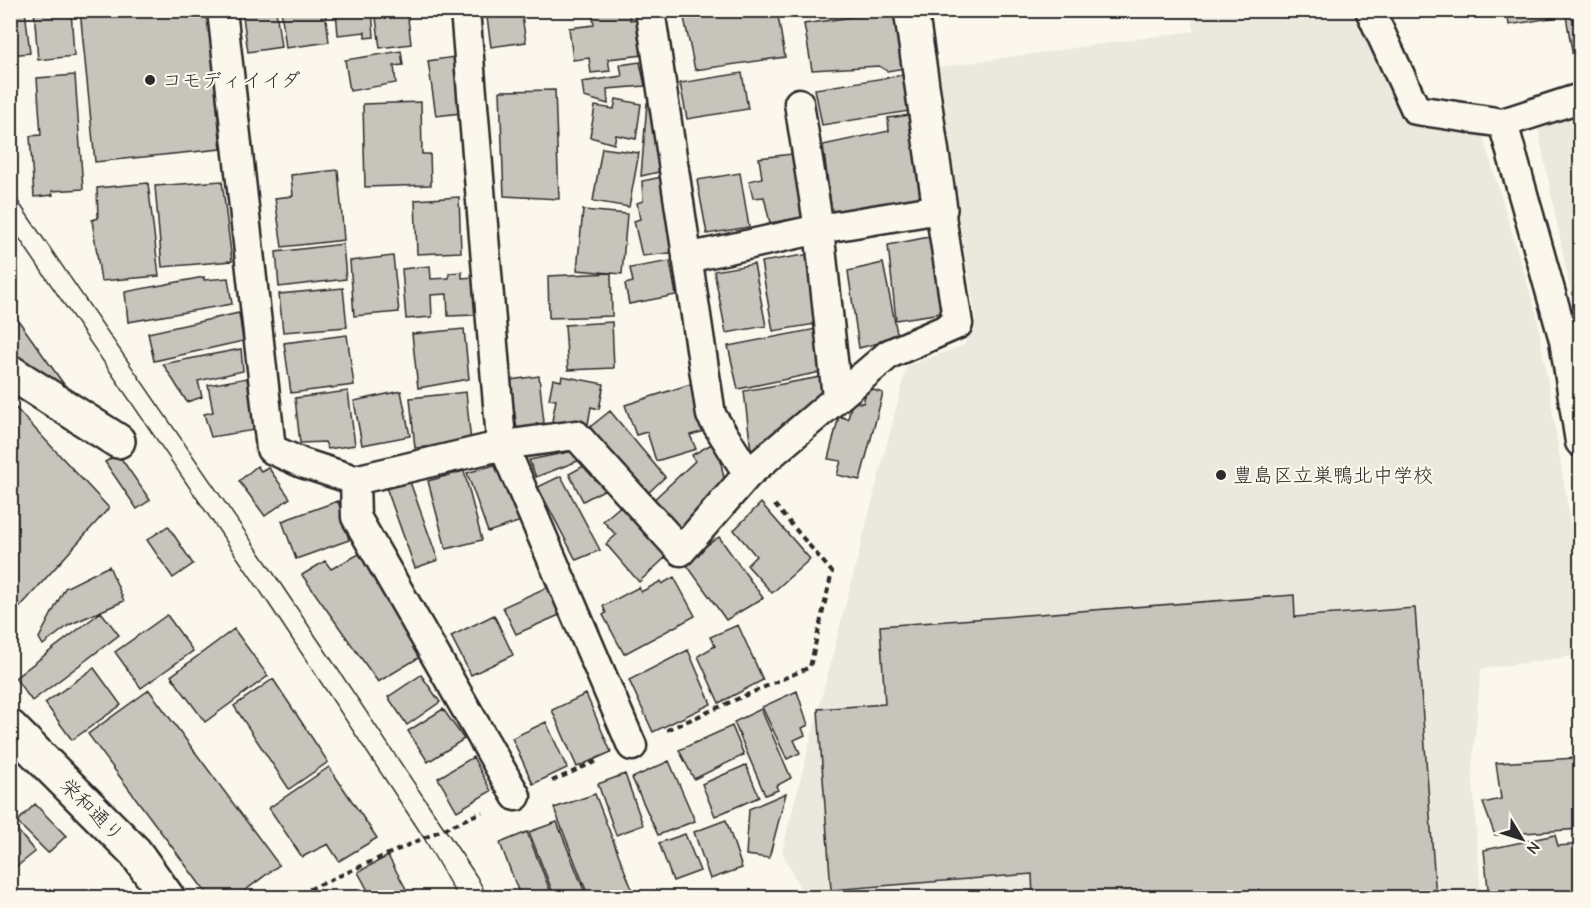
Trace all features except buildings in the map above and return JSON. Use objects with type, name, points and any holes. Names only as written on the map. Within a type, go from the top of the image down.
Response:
[{"type":"street","points":[[910,10],[940,209]]},
{"type":"street","points":[[10,372],[118,441]]},
{"type":"street","name":"栄和通り","points":[[10,727],[135,852],[168,897]]},
{"type":"lane","points":[[222,10],[271,449],[302,463],[355,480],[504,445],[576,435],[681,551],[748,474],[889,354],[958,324],[940,209],[819,229],[687,258]]},
{"type":"lane","points":[[465,10],[501,440],[632,746]]},
{"type":"lane","points":[[650,10],[711,415],[748,474]]},
{"type":"lane","points":[[1370,10],[1416,110],[1503,123],[1581,98]]},
{"type":"lane","points":[[799,103],[819,229],[837,397]]},
{"type":"lane","points":[[1503,123],[1564,340],[1581,442]]},
{"type":"lane","points":[[355,480],[356,517],[516,796]]},
{"type":"shaded area","name":"豊島区立巣鴨北中学校","points":[[1191,11],[1352,11],[1405,118],[1482,133],[1537,316],[1580,583],[1580,655],[1481,669],[1472,769],[1481,897],[804,897],[782,851],[907,366],[964,345],[976,319],[933,68],[1194,31]]},
{"type":"shaded area","points":[[1580,111],[1580,339],[1537,123]]},
{"type":"tram line","points":[[10,190],[268,565],[477,877],[488,898]]},
{"type":"tram line","points":[[10,225],[267,601],[424,838],[458,898]]},
{"type":"place","name":"コモディイイダ","points":[[150,80]]},
{"type":"place","name":"豊島区立巣鴨北中学校","points":[[1221,475]]}]
